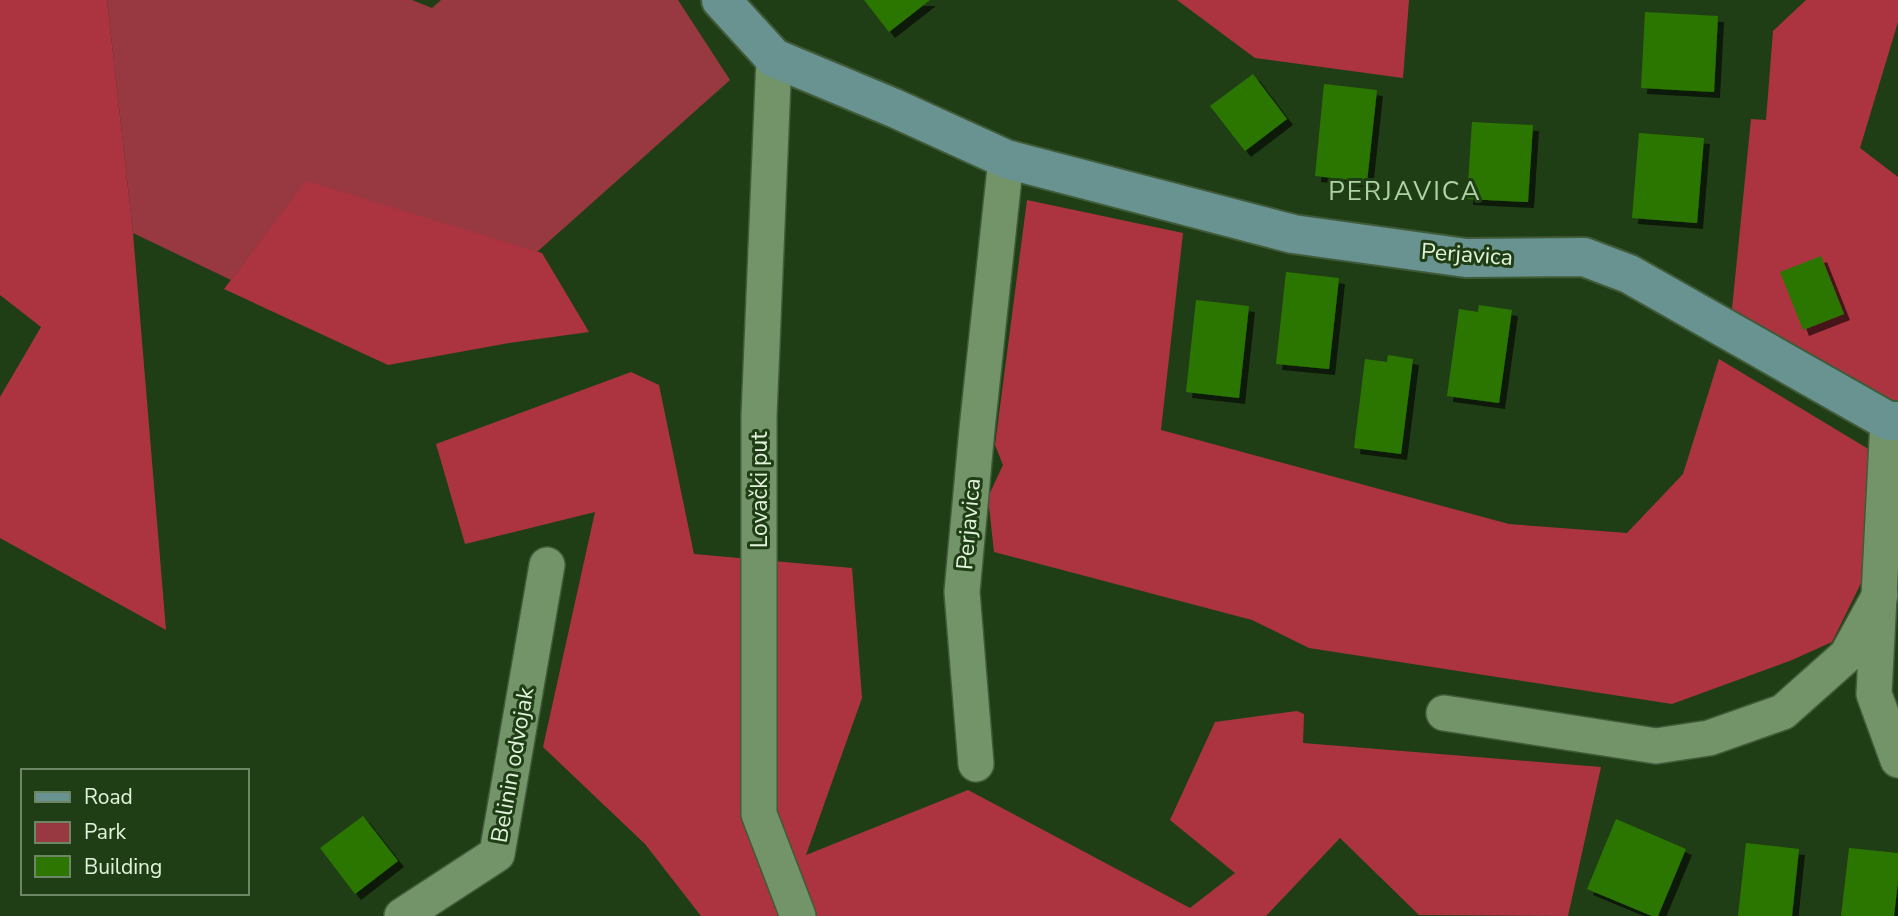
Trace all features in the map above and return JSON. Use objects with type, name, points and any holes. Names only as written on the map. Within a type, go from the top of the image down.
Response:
[{"type":"street","name":"Perjavica","points":[[721,0],[774,58],[1006,159],[1293,234],[1466,258],[1584,257],[1629,274],[1893,421]]},
{"type":"street","name":"Lovački put","points":[[774,58],[759,416],[759,814],[798,916]]},
{"type":"street","name":"Perjavica","points":[[976,764],[962,592],[975,443],[1006,159]]},
{"type":"street","points":[[1893,421],[1874,694],[1898,760]]},
{"type":"street","name":"Belinin odvojak","points":[[402,916],[496,854],[547,565]]},
{"type":"street","points":[[1444,713],[1656,746],[1709,738],[1783,712],[1847,654],[1880,595]]},
{"type":"green space","points":[[107,0],[412,0],[432,8],[441,0],[678,0],[730,80],[537,252],[306,182],[231,280],[133,233]]},
{"type":"shaded area","points":[[0,0],[107,0],[133,233],[166,630],[0,538],[0,397],[41,327],[0,295]]},
{"type":"shaded area","points":[[1177,0],[1409,0],[1403,78],[1255,58]]},
{"type":"shaded area","points":[[1806,0],[1898,0],[1898,22],[1860,148],[1898,177],[1898,408],[1731,319],[1751,119],[1766,120],[1773,31]]},
{"type":"shaded area","points":[[306,181],[542,253],[589,332],[509,343],[388,365],[224,289]]},
{"type":"shaded area","points":[[1027,200],[1183,233],[1161,430],[1509,524],[1627,533],[1683,474],[1719,359],[1870,450],[1870,565],[1832,642],[1792,660],[1672,704],[1309,648],[1252,620],[994,552],[988,497],[1003,465],[995,445]]},
{"type":"shaded area","points":[[631,372],[659,385],[694,554],[852,568],[862,698],[806,855],[968,790],[1190,908],[1235,873],[1170,820],[1215,722],[1297,711],[1304,714],[1303,743],[1601,767],[1568,916],[1419,915],[1340,838],[1266,916],[701,916],[645,844],[543,747],[595,512],[465,544],[436,444]]},
{"type":"building","points":[[864,0],[930,0],[889,32]]},
{"type":"building","points":[[1645,12],[1718,16],[1714,92],[1641,88]]},
{"type":"building","points":[[1253,74],[1287,119],[1245,151],[1210,106]]},
{"type":"building","points":[[1324,84],[1377,90],[1367,182],[1315,176]]},
{"type":"building","points":[[1472,122],[1533,125],[1528,202],[1467,199]]},
{"type":"building","points":[[1639,133],[1704,138],[1697,223],[1632,218]]},
{"type":"building","points":[[1821,256],[1844,314],[1803,330],[1780,272]]},
{"type":"building","points":[[1286,272],[1339,278],[1329,369],[1276,364]]},
{"type":"building","points":[[1196,300],[1249,306],[1239,398],[1186,392]]},
{"type":"building","points":[[1479,305],[1512,310],[1499,403],[1447,396],[1459,309],[1478,312]]},
{"type":"building","points":[[1388,355],[1413,359],[1401,454],[1354,448],[1365,359],[1387,362]]},
{"type":"building","points":[[363,816],[398,861],[355,894],[320,848]]},
{"type":"building","points":[[1616,819],[1686,849],[1658,916],[1652,916],[1587,889]]},
{"type":"building","points":[[1746,843],[1799,849],[1792,916],[1738,916]]},
{"type":"building","points":[[1849,848],[1898,853],[1894,916],[1841,916]]},
{"type":"district","name":"PERJAVICA","points":[[1405,191]]}]
